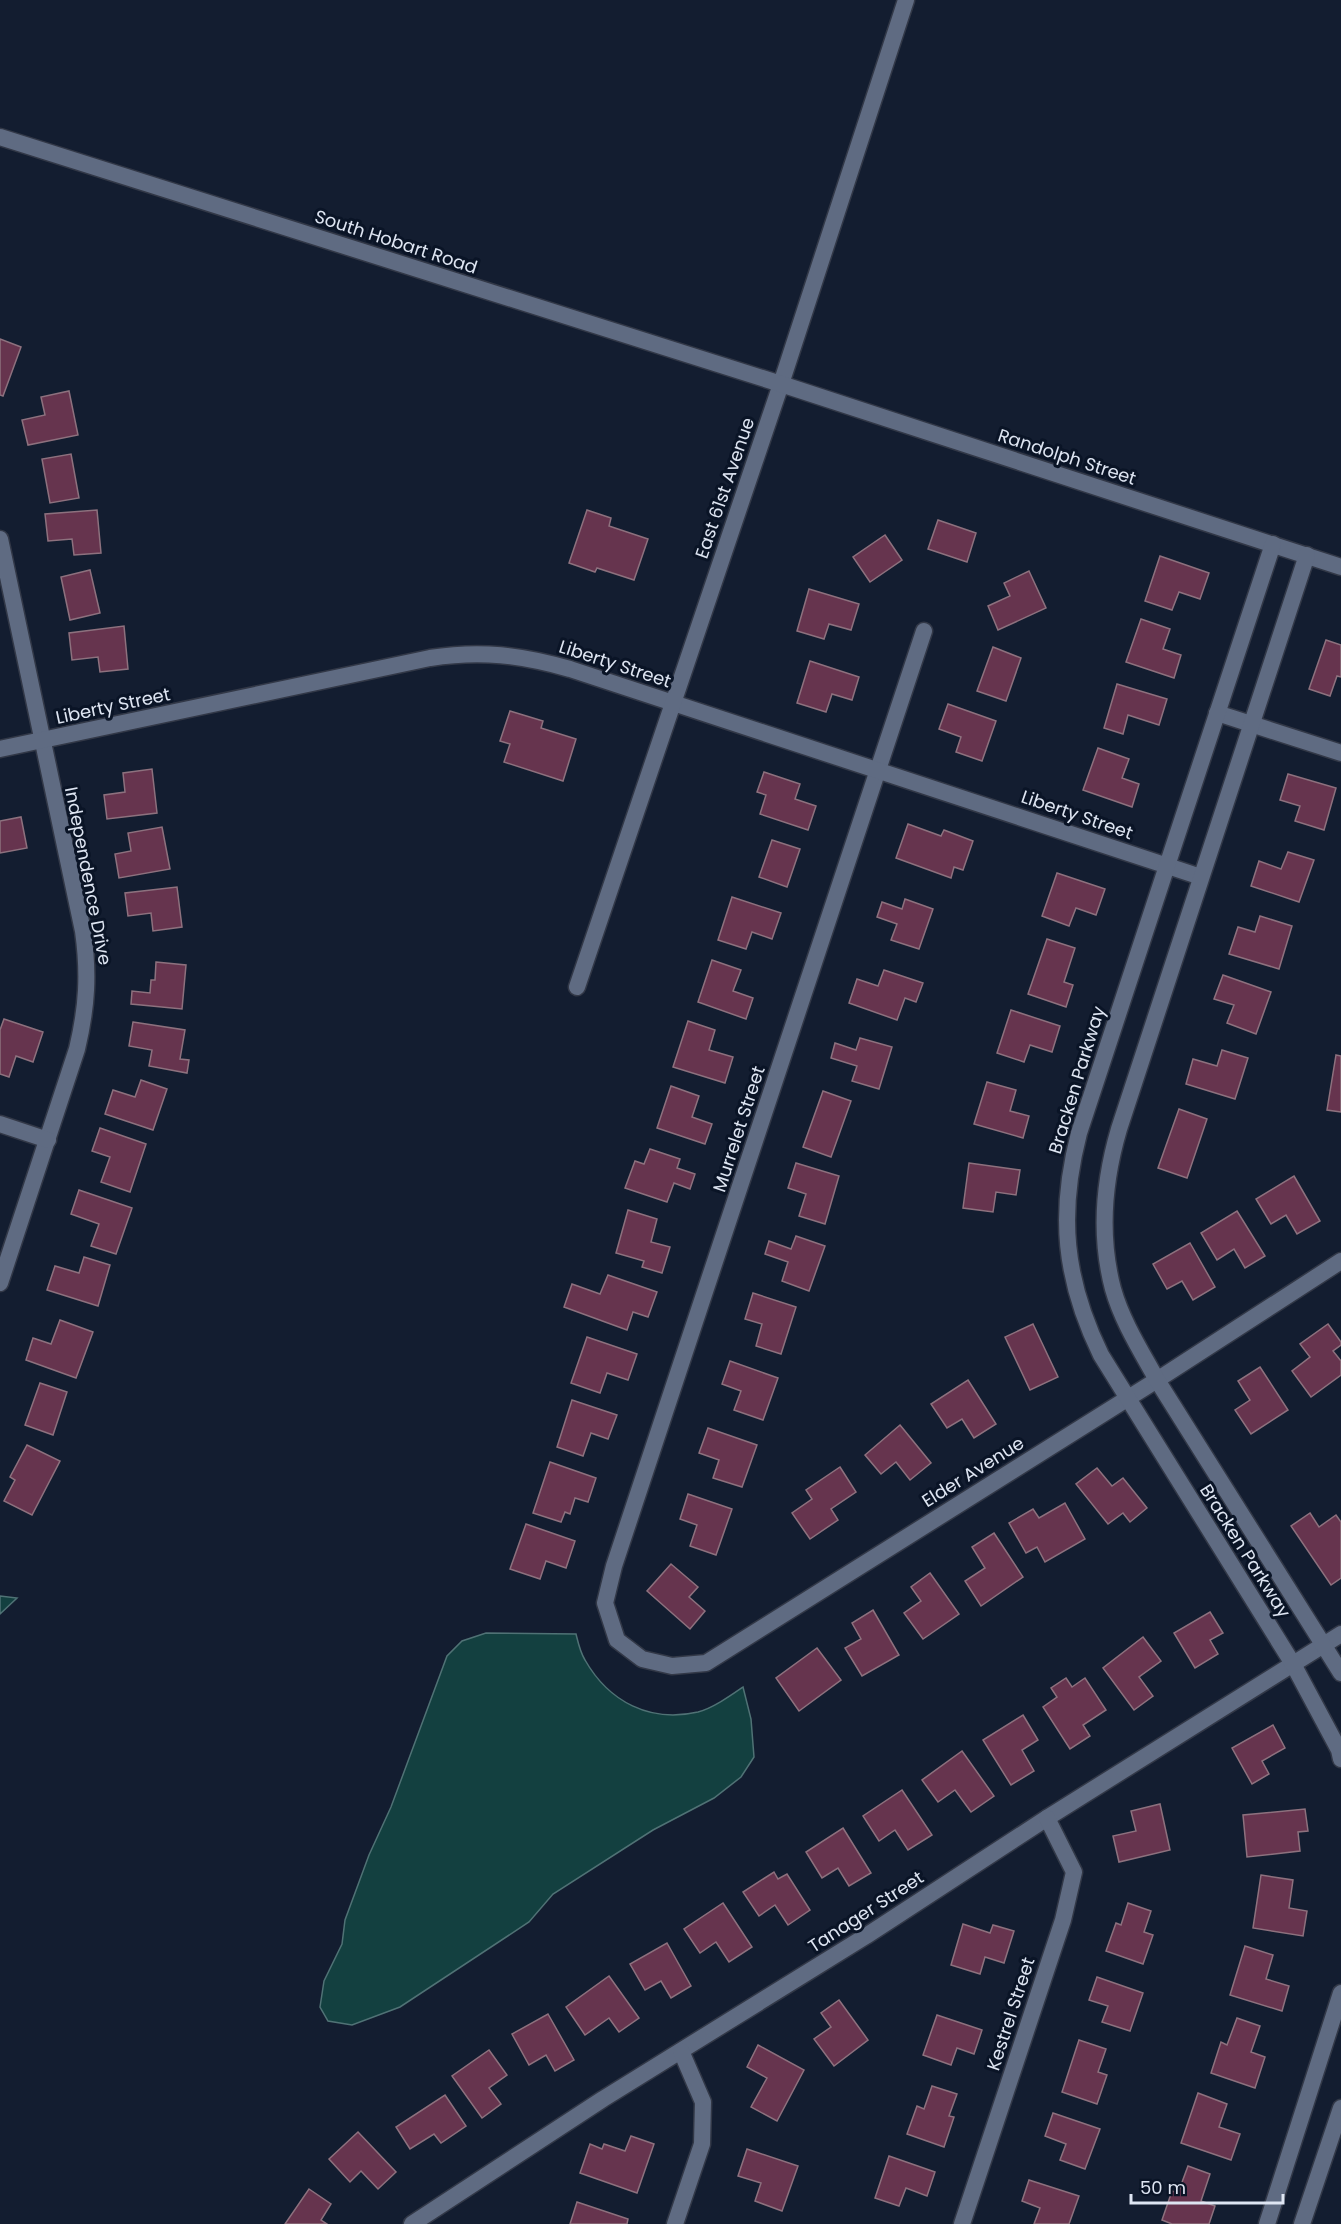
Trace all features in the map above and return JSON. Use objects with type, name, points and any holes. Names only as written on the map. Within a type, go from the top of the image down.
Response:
[{"type":"street","name":"East 61st Avenue","points":[[577,987],[781,384],[906,0]]},
{"type":"street","name":"South Hobart Road","points":[[0,137],[781,384]]},
{"type":"street","name":"Randolph Street","points":[[781,384],[1341,567]]},
{"type":"street","name":"Independence Drive","points":[[0,539],[83,931],[87,973],[84,1021],[77,1049],[0,1283]]},
{"type":"street","name":"Bracken Parkway","points":[[1273,544],[1079,1133],[1068,1182],[1066,1236],[1079,1301],[1101,1355],[1293,1664],[1339,1750],[1341,1759]]},
{"type":"street","name":"Bracken Parkway","points":[[1307,555],[1119,1129],[1113,1150],[1105,1204],[1108,1261],[1113,1289],[1133,1336],[1157,1380],[1341,1673]]},
{"type":"street","name":"Murrelet Street","points":[[617,1640],[605,1603],[614,1566],[924,631]]},
{"type":"street","name":"Liberty Street","points":[[0,749],[457,654],[508,655],[538,660],[672,702],[1201,877]]},
{"type":"street","points":[[1217,713],[1341,753]]},
{"type":"street","points":[[0,1125],[48,1140]]},
{"type":"street","name":"Elder Avenue","points":[[617,1640],[642,1659],[672,1666],[706,1663],[1157,1380],[1341,1261]]},
{"type":"street","name":"Tanager Street","points":[[412,2224],[603,2099],[866,1936],[1047,1818],[1341,1634]]},
{"type":"street","name":"Kestrel Street","points":[[962,2224],[1063,1920],[1074,1872],[1047,1818]]},
{"type":"street","points":[[1267,2224],[1341,1993]]},
{"type":"street","points":[[675,2224],[702,2144],[703,2102],[681,2050]]},
{"type":"street","points":[[1302,2224],[1341,2108]]},
{"type":"shaded area","points":[[0,1596],[17,1598],[0,1614]]},
{"type":"shaded area","points":[[486,1633],[576,1634],[583,1657],[606,1687],[632,1706],[647,1711],[680,1715],[698,1712],[715,1705],[743,1687],[751,1719],[754,1757],[741,1777],[714,1798],[653,1830],[553,1894],[529,1922],[400,2007],[352,2025],[328,2021],[320,2007],[324,1981],[342,1944],[345,1920],[369,1855],[391,1807],[447,1656],[462,1641]]},
{"type":"building","points":[[0,339],[21,347],[3,396],[0,395]]},
{"type":"building","points":[[69,391],[78,435],[28,445],[22,420],[45,415],[41,397]]},
{"type":"building","points":[[71,454],[79,498],[50,503],[42,459]]},
{"type":"building","points":[[97,510],[101,553],[74,555],[72,539],[48,541],[45,514]]},
{"type":"building","points":[[587,510],[611,518],[609,526],[648,539],[634,580],[597,568],[595,572],[569,563]]},
{"type":"building","points":[[938,520],[976,533],[967,562],[928,549]]},
{"type":"building","points":[[885,535],[902,560],[870,582],[853,557]]},
{"type":"building","points":[[1160,556],[1209,573],[1200,599],[1179,592],[1172,610],[1145,601]]},
{"type":"building","points":[[90,570],[100,613],[70,620],[61,577]]},
{"type":"building","points":[[1029,571],[1046,608],[998,630],[988,606],[1010,596],[1004,583]]},
{"type":"building","points":[[809,589],[859,604],[851,630],[829,624],[824,639],[797,631]]},
{"type":"building","points":[[1141,619],[1170,629],[1163,649],[1181,655],[1174,678],[1126,662]]},
{"type":"building","points":[[124,626],[128,669],[100,672],[98,657],[72,660],[69,633]]},
{"type":"building","points":[[1326,640],[1341,645],[1341,677],[1337,676],[1330,696],[1309,689]]},
{"type":"building","points":[[993,647],[1021,658],[1006,701],[977,691]]},
{"type":"building","points":[[810,661],[859,677],[852,700],[832,694],[826,712],[797,703]]},
{"type":"building","points":[[1117,684],[1167,699],[1159,725],[1128,715],[1123,734],[1104,728]]},
{"type":"building","points":[[948,704],[996,721],[982,761],[956,752],[961,737],[939,729]]},
{"type":"building","points":[[510,711],[543,721],[541,728],[576,739],[563,781],[504,762],[510,744],[500,741]]},
{"type":"building","points":[[1098,748],[1129,759],[1122,778],[1139,784],[1132,807],[1083,790]]},
{"type":"building","points":[[152,769],[157,813],[107,819],[104,795],[125,792],[123,773]]},
{"type":"building","points":[[764,772],[800,784],[795,799],[816,806],[808,830],[760,814],[766,795],[757,792]]},
{"type":"building","points":[[1288,774],[1336,788],[1324,830],[1295,821],[1300,806],[1280,800]]},
{"type":"building","points":[[21,817],[27,848],[0,853],[0,821]]},
{"type":"building","points":[[908,824],[941,836],[944,830],[973,841],[963,870],[954,867],[951,878],[896,858]]},
{"type":"building","points":[[162,827],[170,869],[119,878],[115,854],[131,851],[128,833]]},
{"type":"building","points":[[772,840],[800,849],[787,887],[759,877]]},
{"type":"building","points":[[1288,852],[1314,860],[1299,902],[1251,886],[1259,861],[1281,869]]},
{"type":"building","points":[[1057,873],[1105,889],[1096,915],[1076,908],[1069,926],[1042,916]]},
{"type":"building","points":[[177,887],[182,927],[153,931],[151,913],[128,916],[125,893]]},
{"type":"building","points":[[732,897],[781,913],[772,939],[752,932],[746,949],[718,940]]},
{"type":"building","points":[[905,899],[933,909],[919,949],[891,940],[897,924],[877,917],[882,902],[902,909]]},
{"type":"building","points":[[1260,916],[1292,926],[1279,969],[1229,954],[1238,927],[1255,932]]},
{"type":"building","points":[[1047,939],[1075,948],[1064,982],[1073,985],[1066,1007],[1028,994]]},
{"type":"building","points":[[712,960],[741,970],[733,991],[753,998],[746,1019],[698,1002]]},
{"type":"building","points":[[156,962],[186,965],[182,1009],[131,1004],[132,991],[150,993],[151,980],[155,980]]},
{"type":"building","points":[[884,970],[923,983],[916,1002],[905,998],[897,1020],[849,1003],[857,979],[878,986]]},
{"type":"building","points":[[1223,975],[1271,992],[1256,1034],[1227,1023],[1234,1005],[1214,999]]},
{"type":"building","points":[[1011,1010],[1060,1026],[1052,1052],[1030,1045],[1024,1062],[997,1053]]},
{"type":"building","points":[[4,1019],[43,1032],[33,1062],[16,1056],[9,1077],[0,1074],[0,1030]]},
{"type":"building","points":[[688,1021],[715,1030],[709,1050],[733,1057],[725,1083],[673,1067]]},
{"type":"building","points":[[133,1022],[185,1030],[180,1059],[189,1060],[187,1073],[149,1066],[152,1050],[129,1046]]},
{"type":"building","points":[[860,1038],[892,1047],[879,1089],[852,1081],[857,1066],[831,1058],[835,1043],[856,1050]]},
{"type":"building","points":[[1222,1050],[1248,1058],[1235,1099],[1186,1084],[1193,1059],[1217,1066]]},
{"type":"building","points":[[1336,1055],[1341,1056],[1341,1112],[1327,1110]]},
{"type":"building","points":[[141,1080],[167,1089],[153,1130],[105,1114],[113,1090],[135,1097]]},
{"type":"building","points":[[987,1082],[1016,1090],[1010,1111],[1029,1116],[1023,1138],[974,1124]]},
{"type":"building","points":[[671,1086],[699,1096],[692,1117],[712,1124],[705,1144],[657,1128]]},
{"type":"building","points":[[823,1091],[851,1101],[831,1157],[803,1147]]},
{"type":"building","points":[[1179,1109],[1207,1119],[1187,1178],[1158,1168]]},
{"type":"building","points":[[100,1128],[146,1144],[130,1192],[101,1182],[110,1157],[92,1151]]},
{"type":"building","points":[[650,1149],[680,1159],[677,1168],[695,1174],[690,1189],[674,1183],[667,1202],[625,1188],[635,1161],[644,1164]]},
{"type":"building","points":[[796,1163],[839,1176],[825,1224],[799,1216],[806,1194],[788,1188]]},
{"type":"building","points":[[969,1163],[1020,1170],[1016,1195],[996,1192],[993,1212],[963,1208]]},
{"type":"building","points":[[1294,1176],[1320,1221],[1297,1234],[1286,1215],[1271,1224],[1256,1199]]},
{"type":"building","points":[[79,1190],[132,1208],[116,1254],[91,1246],[99,1224],[71,1214]]},
{"type":"building","points":[[628,1210],[657,1219],[651,1242],[670,1247],[662,1273],[642,1267],[644,1261],[616,1253]]},
{"type":"building","points":[[1237,1211],[1265,1256],[1245,1268],[1234,1249],[1217,1260],[1201,1233]]},
{"type":"building","points":[[796,1236],[825,1246],[809,1291],[782,1281],[788,1262],[765,1254],[769,1241],[791,1249]]},
{"type":"building","points":[[1190,1243],[1215,1287],[1193,1300],[1182,1281],[1167,1289],[1153,1264]]},
{"type":"building","points":[[84,1257],[110,1265],[98,1306],[47,1290],[55,1266],[79,1273]]},
{"type":"building","points":[[608,1275],[657,1292],[648,1317],[633,1312],[627,1330],[564,1307],[572,1284],[600,1294]]},
{"type":"building","points":[[753,1293],[796,1307],[781,1354],[756,1346],[762,1324],[745,1319]]},
{"type":"building","points":[[60,1320],[93,1332],[76,1378],[26,1360],[33,1338],[51,1344]]},
{"type":"building","points":[[1033,1324],[1058,1377],[1030,1390],[1005,1337]]},
{"type":"building","points":[[1328,1324],[1341,1342],[1341,1345],[1333,1351],[1341,1361],[1341,1375],[1311,1397],[1292,1371],[1310,1357],[1300,1344]]},
{"type":"building","points":[[587,1337],[637,1354],[628,1380],[607,1373],[600,1393],[571,1383]]},
{"type":"building","points":[[730,1361],[778,1378],[763,1420],[734,1410],[741,1391],[722,1384]]},
{"type":"building","points":[[1260,1367],[1288,1410],[1251,1434],[1235,1410],[1250,1400],[1238,1381]]},
{"type":"building","points":[[968,1380],[996,1424],[974,1438],[962,1419],[947,1428],[931,1404]]},
{"type":"building","points":[[40,1383],[67,1392],[53,1435],[25,1425]]},
{"type":"building","points":[[572,1400],[617,1415],[608,1439],[591,1433],[583,1456],[557,1447]]},
{"type":"building","points":[[900,1425],[931,1463],[910,1480],[896,1462],[881,1474],[865,1455]]},
{"type":"building","points":[[708,1428],[757,1445],[742,1487],[713,1478],[719,1460],[699,1453]]},
{"type":"building","points":[[27,1445],[60,1461],[32,1515],[4,1501],[15,1480],[10,1477]]},
{"type":"building","points":[[550,1462],[596,1478],[588,1502],[575,1498],[570,1514],[565,1512],[561,1522],[533,1513]]},
{"type":"building","points":[[840,1467],[856,1492],[831,1509],[838,1520],[810,1539],[792,1513],[812,1499],[806,1490]]},
{"type":"building","points":[[1097,1468],[1112,1486],[1123,1478],[1147,1508],[1130,1522],[1123,1513],[1108,1524],[1076,1484]]},
{"type":"building","points":[[688,1494],[732,1509],[716,1555],[690,1546],[697,1525],[680,1519]]},
{"type":"building","points":[[1065,1503],[1085,1539],[1045,1562],[1037,1547],[1026,1553],[1009,1523],[1033,1509],[1039,1518]]},
{"type":"building","points":[[1310,1513],[1319,1527],[1336,1515],[1341,1522],[1341,1578],[1331,1585],[1291,1526]]},
{"type":"building","points":[[526,1524],[575,1541],[566,1568],[546,1561],[540,1579],[510,1569]]},
{"type":"building","points":[[994,1533],[1023,1577],[981,1606],[965,1581],[985,1568],[972,1547]]},
{"type":"building","points":[[671,1564],[698,1587],[689,1597],[705,1611],[690,1629],[647,1591]]},
{"type":"building","points":[[930,1573],[959,1614],[923,1639],[904,1613],[921,1601],[911,1587]]},
{"type":"building","points":[[873,1610],[899,1655],[862,1676],[845,1648],[861,1639],[852,1623]]},
{"type":"building","points":[[1210,1612],[1223,1633],[1210,1640],[1218,1654],[1195,1668],[1174,1633]]},
{"type":"building","points":[[1143,1637],[1161,1661],[1139,1677],[1153,1696],[1134,1710],[1103,1668]]},
{"type":"building","points":[[817,1648],[841,1680],[799,1711],[776,1678]]},
{"type":"building","points":[[1066,1678],[1072,1687],[1085,1678],[1106,1710],[1083,1725],[1090,1736],[1070,1749],[1043,1707],[1057,1697],[1051,1688]]},
{"type":"building","points":[[1023,1715],[1038,1740],[1022,1750],[1034,1771],[1011,1785],[983,1740]]},
{"type":"building","points":[[1273,1725],[1285,1748],[1262,1761],[1269,1774],[1252,1784],[1232,1748]]},
{"type":"building","points":[[962,1751],[994,1796],[971,1812],[955,1790],[938,1802],[922,1780]]},
{"type":"building","points":[[902,1790],[932,1835],[908,1850],[895,1830],[879,1841],[863,1816]]},
{"type":"building","points":[[1160,1804],[1170,1850],[1119,1862],[1113,1836],[1136,1831],[1131,1811]]},
{"type":"building","points":[[1305,1809],[1308,1831],[1298,1832],[1300,1851],[1247,1857],[1243,1815]]},
{"type":"building","points":[[843,1828],[871,1873],[849,1886],[838,1868],[822,1878],[806,1852]]},
{"type":"building","points":[[774,1872],[778,1879],[787,1874],[810,1910],[788,1925],[775,1905],[759,1916],[743,1892]]},
{"type":"building","points":[[1261,1875],[1293,1880],[1289,1908],[1307,1911],[1303,1936],[1253,1928]]},
{"type":"building","points":[[723,1903],[752,1947],[729,1962],[716,1942],[700,1953],[684,1929]]},
{"type":"building","points":[[1128,1903],[1151,1911],[1144,1932],[1153,1935],[1143,1964],[1106,1951],[1116,1923],[1121,1925]]},
{"type":"building","points":[[963,1924],[990,1933],[993,1925],[1014,1931],[1004,1963],[985,1957],[980,1974],[951,1965]]},
{"type":"building","points":[[667,1943],[691,1986],[671,1998],[661,1981],[645,1990],[630,1964]]},
{"type":"building","points":[[1245,1946],[1273,1955],[1266,1979],[1289,1986],[1282,2011],[1230,1995]]},
{"type":"building","points":[[609,1976],[639,2018],[619,2032],[609,2018],[585,2035],[566,2007]]},
{"type":"building","points":[[1097,1977],[1143,1993],[1130,2031],[1102,2022],[1108,2006],[1089,2000]]},
{"type":"building","points":[[839,2000],[868,2040],[834,2066],[814,2039],[831,2027],[821,2013]]},
{"type":"building","points":[[548,2014],[574,2060],[555,2071],[546,2055],[529,2065],[512,2034]]},
{"type":"building","points":[[937,2015],[982,2030],[974,2054],[957,2048],[951,2065],[923,2055]]},
{"type":"building","points":[[1237,2018],[1260,2026],[1251,2052],[1265,2057],[1255,2088],[1211,2073],[1221,2042],[1227,2045]]},
{"type":"building","points":[[1079,2040],[1106,2049],[1098,2072],[1107,2075],[1097,2104],[1062,2092]]},
{"type":"building","points":[[758,2045],[804,2070],[777,2121],[751,2107],[767,2078],[747,2067]]},
{"type":"building","points":[[489,2050],[507,2075],[489,2088],[501,2104],[482,2118],[452,2076]]},
{"type":"building","points":[[932,2086],[957,2094],[949,2116],[954,2117],[944,2147],[907,2134],[917,2106],[924,2109]]},
{"type":"building","points":[[1198,2093],[1227,2104],[1219,2127],[1240,2134],[1231,2160],[1181,2143]]},
{"type":"building","points":[[445,2095],[466,2126],[441,2143],[434,2134],[410,2149],[396,2127]]},
{"type":"building","points":[[1053,2113],[1100,2129],[1085,2169],[1060,2160],[1066,2144],[1045,2136]]},
{"type":"building","points":[[358,2132],[396,2172],[378,2189],[361,2171],[350,2182],[329,2159]]},
{"type":"building","points":[[631,2136],[654,2144],[637,2193],[580,2173],[590,2144],[602,2149],[604,2144],[625,2151]]},
{"type":"building","points":[[747,2149],[798,2166],[782,2211],[755,2201],[761,2183],[738,2176]]},
{"type":"building","points":[[889,2156],[935,2172],[927,2196],[906,2188],[899,2206],[875,2198]]},
{"type":"building","points":[[1188,2166],[1210,2174],[1201,2201],[1215,2206],[1209,2224],[1172,2224],[1162,2220],[1172,2191],[1178,2193]]},
{"type":"building","points":[[1029,2180],[1079,2196],[1069,2224],[1034,2224],[1040,2208],[1022,2201]]},
{"type":"building","points":[[309,2189],[331,2204],[321,2220],[327,2224],[285,2224]]},
{"type":"building","points":[[577,2202],[628,2219],[627,2224],[570,2224]]}]
